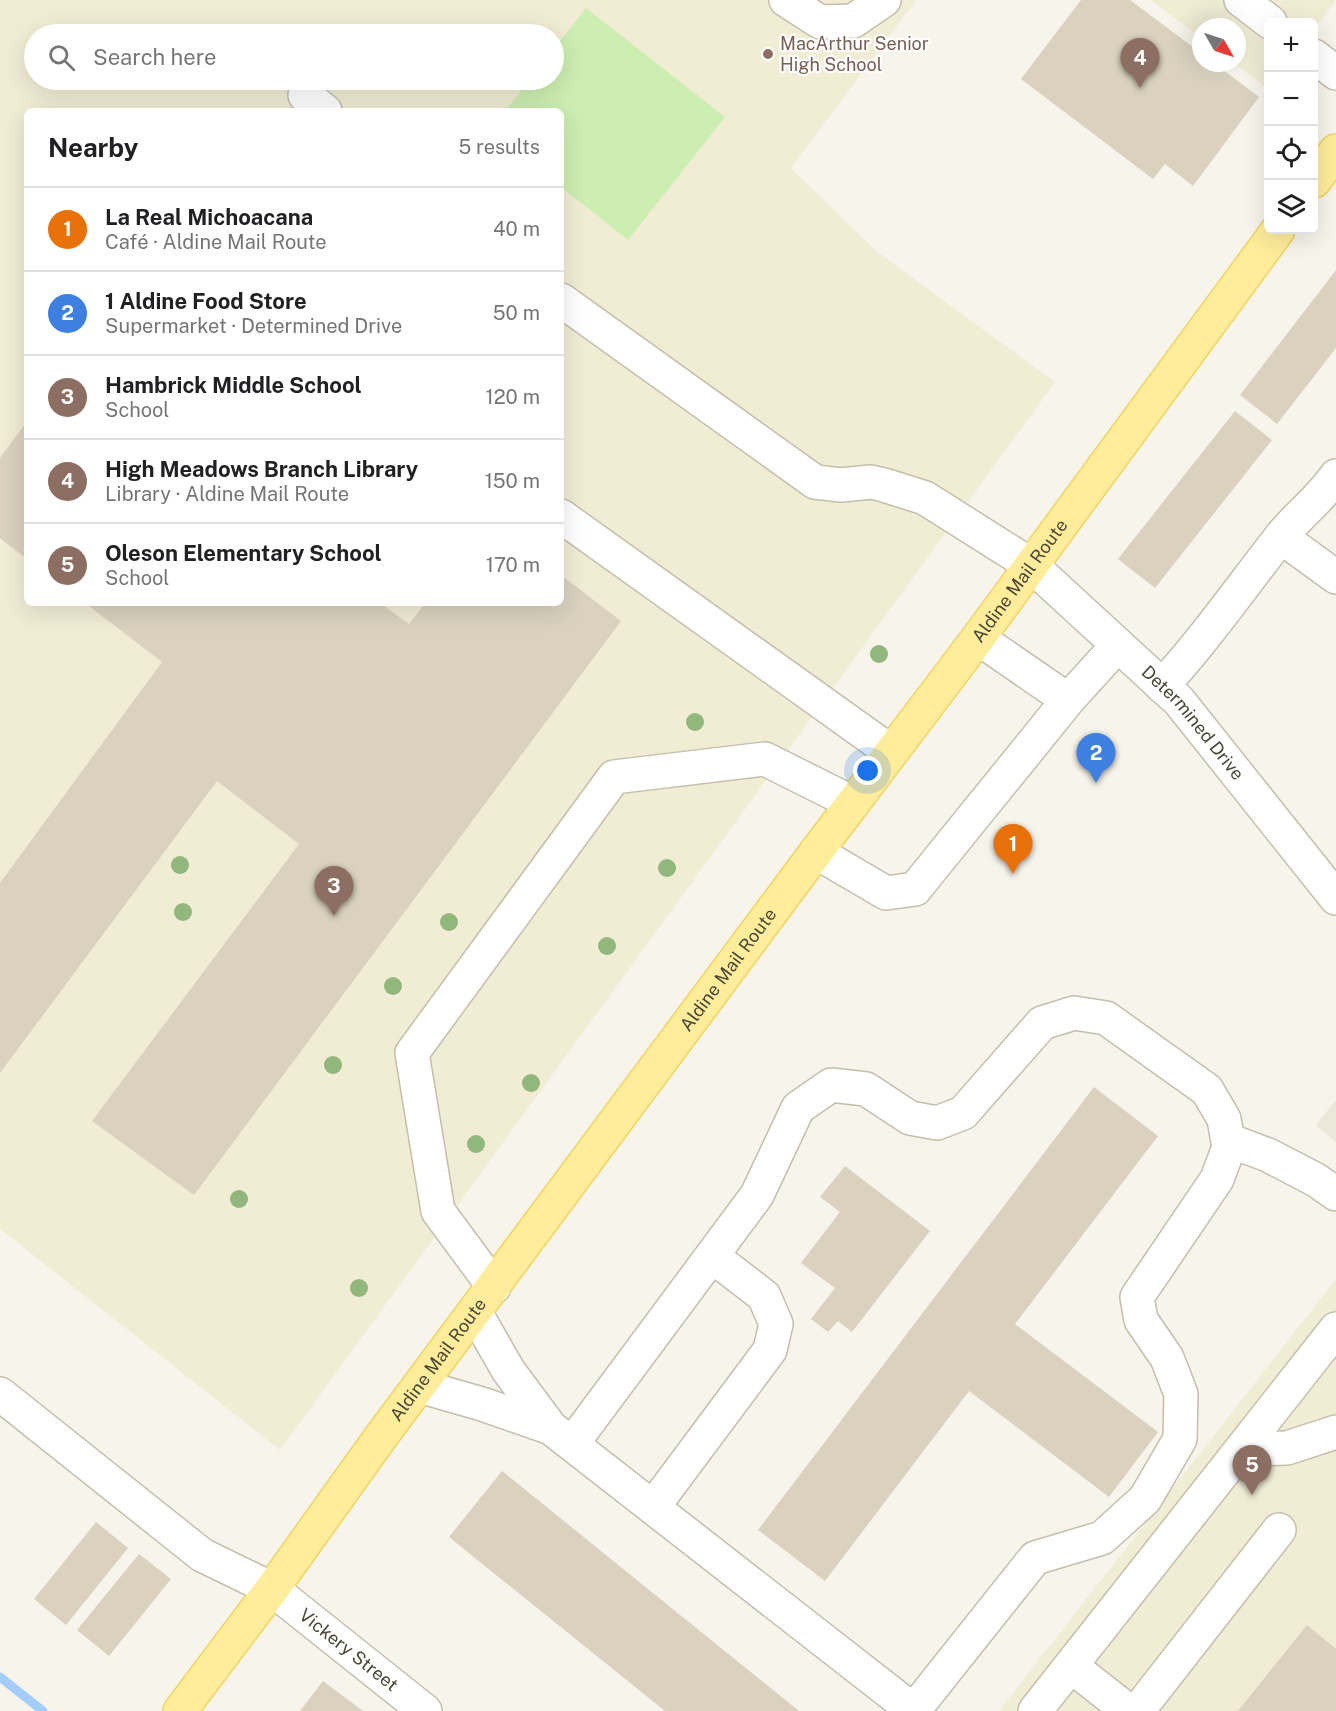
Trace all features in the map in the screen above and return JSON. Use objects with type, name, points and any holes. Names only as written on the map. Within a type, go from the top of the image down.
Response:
[{"type":"main road","points":[[1315,180],[1336,151]]},
{"type":"main road","name":"Aldine Mail Route","points":[[180,1711],[816,852],[978,638],[1275,234]]},
{"type":"street","points":[[786,0],[820,22],[853,21],[884,0]]},
{"type":"street","points":[[1240,0],[1265,18]]},
{"type":"street","points":[[1318,59],[1336,73]]},
{"type":"street","name":"Determined Drive","points":[[564,302],[815,482],[841,484],[871,482],[925,498],[1031,565],[1179,701],[1336,898]]},
{"type":"street","points":[[1162,686],[1190,656],[1281,537],[1327,490],[1336,476]]},
{"type":"street","points":[[564,518],[891,752]]},
{"type":"street","points":[[1281,537],[1336,577]]},
{"type":"street","points":[[978,638],[1068,700]]},
{"type":"street","points":[[816,852],[886,893],[915,889],[1068,700],[1118,645]]},
{"type":"street","points":[[562,1436],[712,1256],[757,1195],[798,1108],[831,1085],[866,1089],[910,1118],[937,1123],[963,1113],[1042,1023],[1074,1013],[1106,1018],[1207,1090],[1224,1119],[1229,1147],[1217,1179],[1137,1297],[1141,1320],[1167,1358],[1181,1394],[1180,1439],[1145,1499],[1102,1538],[1035,1558],[914,1711],[562,1436],[508,1370],[484,1300],[438,1211],[412,1053],[614,777],[765,759],[853,803]]},
{"type":"street","points":[[1228,1140],[1268,1155],[1316,1180],[1336,1194]]},
{"type":"street","points":[[653,1507],[770,1350],[776,1324],[764,1296],[712,1256]]},
{"type":"street","points":[[1035,1711],[1336,1329]]},
{"type":"street","points":[[420,1386],[482,1404],[562,1436]]},
{"type":"street","name":"Vickery Street","points":[[0,1394],[202,1555],[272,1589],[424,1711]]},
{"type":"street","points":[[1242,1449],[1287,1448],[1336,1432]]},
{"type":"street","points":[[1071,1666],[1127,1710],[1140,1708],[1279,1530]]},
{"type":"shaded area","points":[[0,0],[916,0],[791,168],[876,251],[1055,382],[280,1450],[0,1229]]},
{"type":"shaded area","points":[[1151,0],[1336,0],[1318,25],[1318,18],[1264,18],[1264,86],[1246,72],[1246,18],[1192,18],[1192,31]]},
{"type":"shaded area","points":[[1336,1100],[1336,1143],[1316,1125]]},
{"type":"shaded area","points":[[1336,1279],[1336,1711],[999,1711]]},
{"type":"green space","points":[[586,8],[725,117],[628,240],[564,189],[564,108],[507,108],[522,90],[564,90],[564,36]]},
{"type":"building","points":[[1081,0],[1130,0],[1192,46],[1192,72],[1226,72],[1259,97],[1193,186],[1165,164],[1153,179],[1021,79]]},
{"type":"building","points":[[1336,270],[1336,348],[1277,424],[1240,395]]},
{"type":"building","points":[[1235,411],[1272,440],[1155,588],[1118,559]]},
{"type":"building","points":[[24,425],[24,557],[0,538],[0,458]]},
{"type":"building","points":[[564,577],[621,621],[194,1195],[92,1121],[299,844],[217,781],[0,1073],[0,883],[162,662],[89,606],[384,606],[409,624],[423,606],[564,606]]},
{"type":"building","points":[[1094,1087],[1158,1136],[1015,1324],[1158,1432],[1109,1497],[969,1391],[825,1581],[758,1530]]},
{"type":"building","points":[[845,1166],[930,1231],[852,1332],[838,1321],[828,1332],[811,1319],[835,1288],[801,1263],[840,1212],[820,1197]]},
{"type":"building","points":[[502,1471],[799,1711],[665,1711],[449,1537]]},
{"type":"building","points":[[96,1522],[128,1548],[66,1625],[34,1599]]},
{"type":"building","points":[[139,1554],[171,1579],[109,1656],[77,1630]]},
{"type":"building","points":[[1307,1625],[1336,1649],[1336,1711],[1238,1711]]},
{"type":"building","points":[[323,1681],[363,1711],[300,1711]]},
{"type":"waterway","points":[[0,1677],[43,1711]]},
{"type":"place","name":"MacArthur Senior High School","points":[[768,54]]},
{"type":"place","name":"High Meadows Branch Library","points":[[1140,88]]},
{"type":"place","name":"1 Aldine Food Store","points":[[1096,783]]},
{"type":"place","name":"La Real Michoacana","points":[[1013,874]]},
{"type":"place","name":"Hambrick Middle School","points":[[334,916]]},
{"type":"place","name":"Oleson Elementary School","points":[[1252,1495]]}]
